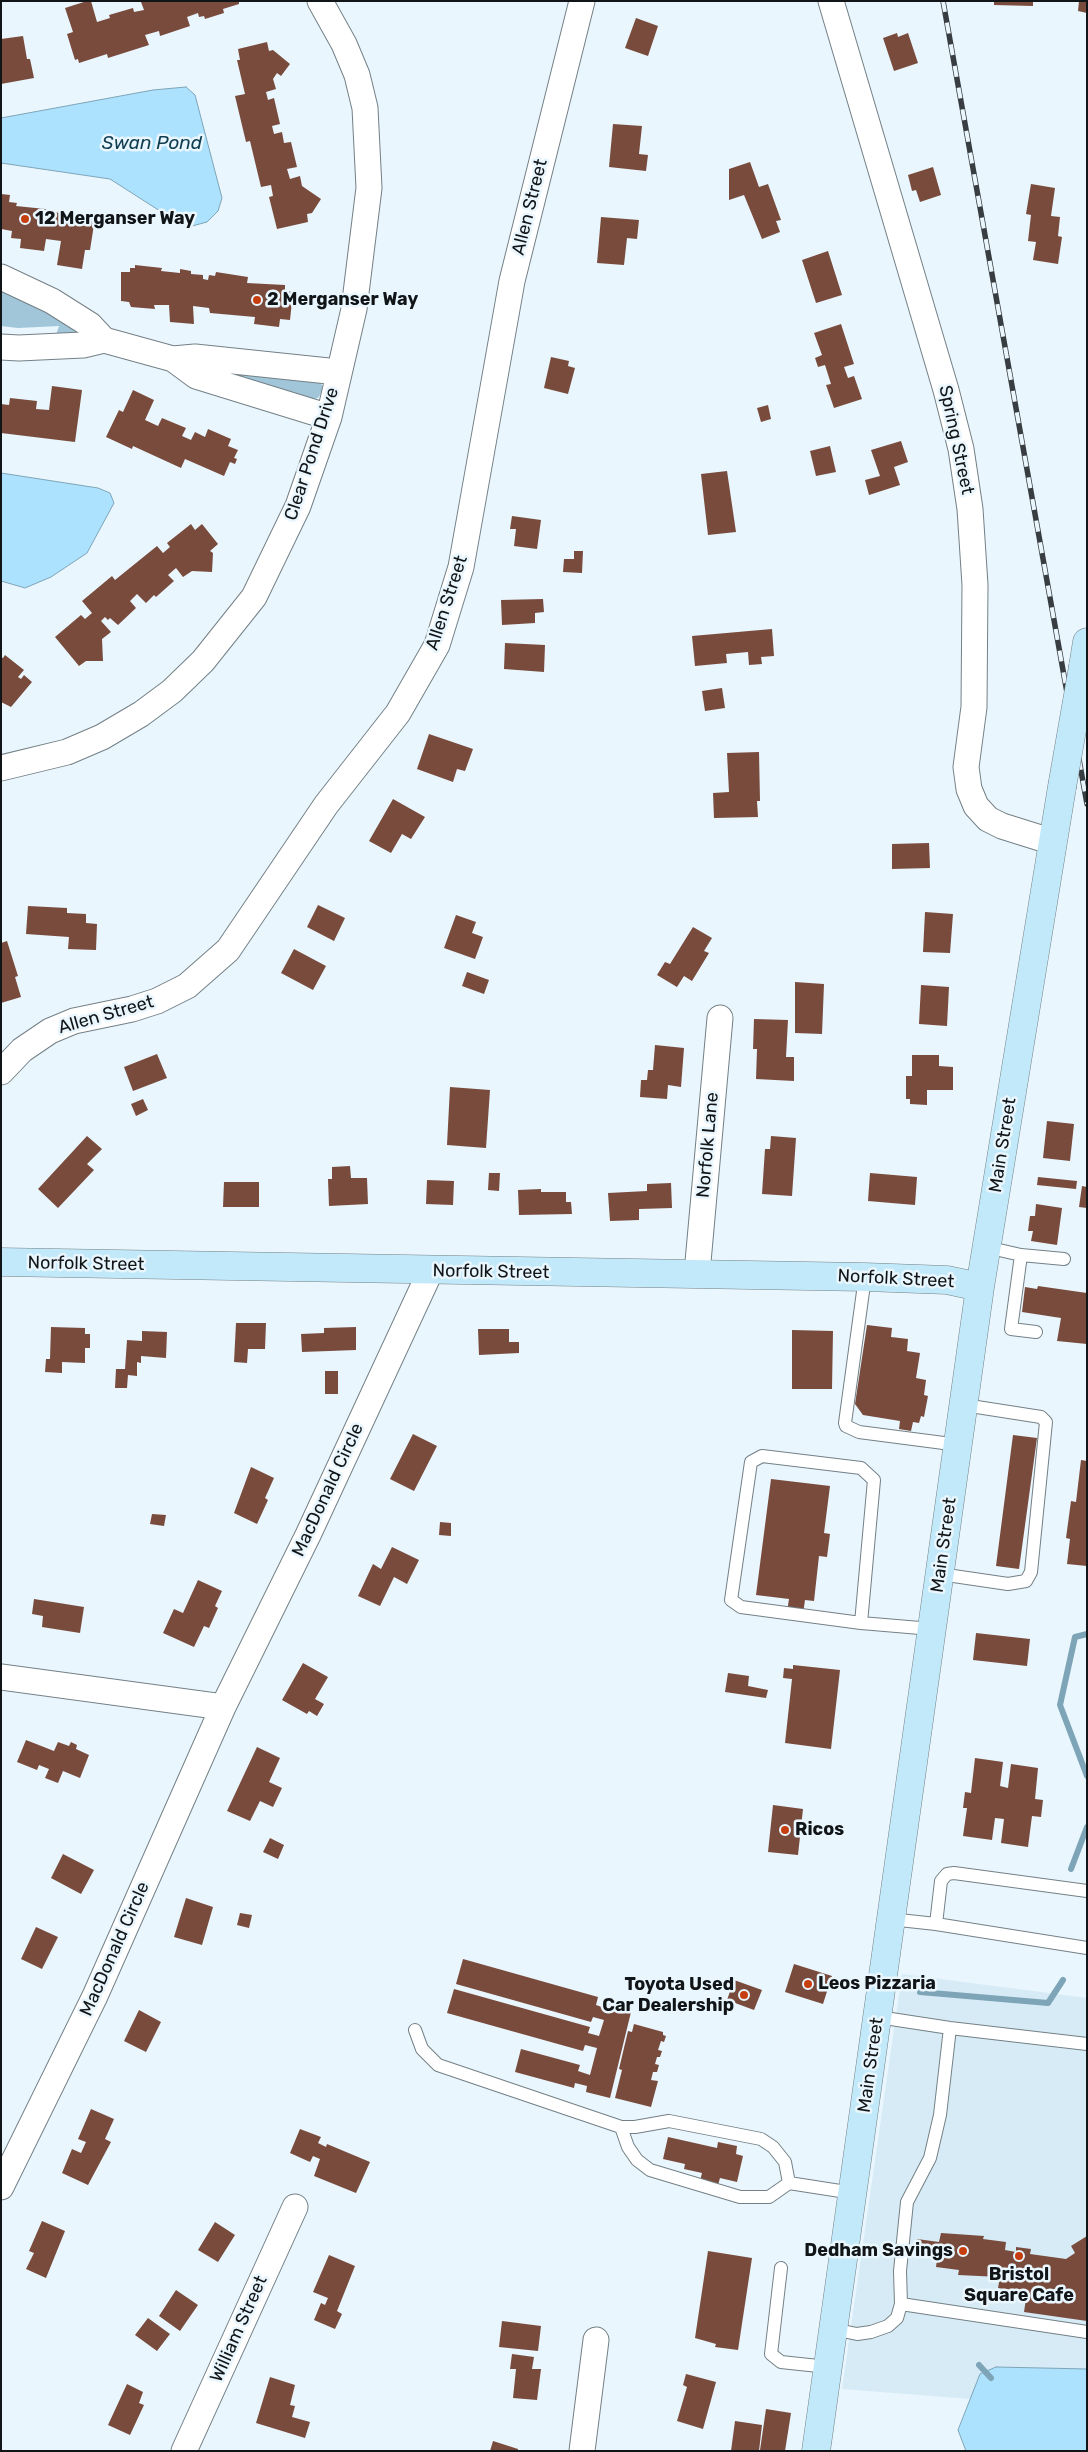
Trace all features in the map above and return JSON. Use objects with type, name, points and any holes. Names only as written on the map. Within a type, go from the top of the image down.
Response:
[{"type":"main road","name":"Main Street","points":[[816,2451],[980,1287],[1052,842],[1085,655]]},
{"type":"main road","name":"Norfolk Street","points":[[1,1262],[865,1277],[947,1280],[980,1287]]},
{"type":"street","name":"Clear Pond Drive","points":[[1,768],[68,752],[102,737],[157,703],[203,661],[254,597],[298,506],[329,417],[354,309],[369,188],[365,108],[352,60],[320,1]]},
{"type":"street","name":"Allen Street","points":[[1,1072],[22,1050],[50,1030],[74,1021],[132,1009],[157,1001],[187,986],[228,950],[326,805],[398,713],[437,644],[461,567],[512,281],[582,1]]},
{"type":"street","name":"Spring Street","points":[[831,1],[946,390],[961,449],[970,509],[974,585],[974,706],[966,767],[969,789],[976,806],[988,819],[1002,826],[1052,842]]},
{"type":"street","points":[[1,276],[90,325],[104,340]]},
{"type":"street","points":[[1,347],[83,345],[104,340],[173,359],[195,357],[338,372]]},
{"type":"street","points":[[173,359],[196,376],[329,417]]},
{"type":"street","name":"Norfolk Lane","points":[[697,1273],[720,1018]]},
{"type":"street","name":"MacDonald Circle","points":[[1,2188],[95,1996],[222,1707],[308,1535],[431,1270]]},
{"type":"street","points":[[1,1677],[222,1707]]},
{"type":"street","name":"William Street","points":[[184,2451],[295,2207]]},
{"type":"street","points":[[582,2451],[596,2340]]},
{"type":"lane","points":[[986,1247],[1021,1255],[1064,1259]]},
{"type":"lane","points":[[1021,1255],[1011,1329],[1036,1332]]},
{"type":"lane","points":[[865,1277],[846,1426],[859,1432],[958,1445]]},
{"type":"lane","points":[[940,1574],[1008,1584],[1026,1581],[1031,1572],[1046,1422],[1041,1416],[964,1405]]},
{"type":"lane","points":[[860,1623],[874,1480],[860,1468],[762,1456],[751,1462],[731,1600],[741,1607],[860,1623],[932,1629]]},
{"type":"lane","points":[[936,1924],[941,1881],[947,1874],[954,1872],[1087,1891]]},
{"type":"lane","points":[[890,1919],[936,1924],[1087,1948]]},
{"type":"lane","points":[[878,2017],[950,2028],[1087,2044]]},
{"type":"lane","points":[[833,2329],[857,2334],[888,2326],[897,2318],[901,2304],[900,2271],[908,2202],[930,2158],[940,2115],[950,2028]]},
{"type":"lane","points":[[415,2030],[422,2049],[438,2065],[621,2127],[635,2127],[669,2121],[761,2139],[773,2147],[786,2162],[789,2184]]},
{"type":"lane","points":[[621,2127],[628,2147],[637,2160],[650,2170],[740,2197],[769,2197],[789,2184],[853,2194]]},
{"type":"lane","points":[[781,2268],[771,2354],[781,2362],[828,2367]]},
{"type":"lane","points":[[901,2304],[1087,2332]]},
{"type":"shaded area","points":[[1,285],[88,334],[54,341],[59,326],[18,328],[1,326]]},
{"type":"shaded area","points":[[200,363],[318,379],[323,387],[319,397],[309,402]]},
{"type":"shaded area","points":[[902,1974],[1087,1998],[1087,2408],[842,2389]]},
{"type":"water","name":"Swan Pond","points":[[186,87],[195,95],[222,198],[218,211],[207,222],[192,226],[174,220],[110,179],[1,163],[1,118],[153,90]]},
{"type":"water","points":[[1,473],[98,488],[110,493],[114,503],[87,553],[51,577],[25,588],[1,581]]},
{"type":"water","points":[[996,2367],[1087,2369],[1087,2451],[966,2451],[958,2430],[980,2374]]},
{"type":"building","points":[[91,1],[97,22],[110,18],[109,15],[133,8],[134,12],[144,10],[141,2],[144,1],[239,1],[239,4],[223,9],[224,13],[205,19],[204,16],[199,17],[198,13],[187,17],[190,26],[160,36],[159,31],[145,35],[149,45],[108,58],[107,54],[79,63],[78,59],[75,60],[67,34],[73,32],[65,8]]},
{"type":"building","points":[[994,1],[1033,1],[1033,6],[994,5]]},
{"type":"building","points":[[1079,1],[1087,1],[1087,13],[1078,11]]},
{"type":"building","points":[[636,18],[658,26],[648,56],[625,48]]},
{"type":"building","points":[[897,33],[898,37],[908,33],[918,63],[894,71],[883,38]]},
{"type":"building","points":[[23,36],[27,59],[30,59],[34,78],[1,84],[1,39]]},
{"type":"building","points":[[267,42],[269,51],[273,50],[290,64],[281,76],[277,73],[273,79],[276,89],[266,92],[268,100],[274,98],[280,124],[272,126],[274,134],[282,132],[284,143],[291,142],[297,167],[287,169],[290,179],[300,176],[302,186],[321,199],[312,213],[307,214],[308,222],[277,229],[269,197],[273,196],[271,185],[261,187],[250,141],[246,142],[235,96],[245,94],[237,60],[240,60],[238,49]]},
{"type":"building","points":[[613,124],[642,126],[639,154],[648,155],[646,171],[609,167]]},
{"type":"building","points":[[750,162],[759,187],[768,184],[781,220],[776,221],[780,232],[762,239],[744,195],[729,200],[729,169]]},
{"type":"building","points":[[933,167],[941,195],[920,202],[916,190],[912,191],[908,175]]},
{"type":"building","points":[[1031,184],[1055,188],[1051,216],[1060,217],[1058,236],[1062,237],[1058,264],[1033,260],[1036,242],[1028,241],[1031,215],[1026,214]]},
{"type":"building","points":[[1,194],[10,195],[9,202],[17,203],[16,206],[55,210],[54,212],[67,214],[68,211],[95,218],[90,250],[85,250],[82,269],[57,265],[61,241],[46,239],[44,251],[20,248],[21,239],[11,238],[12,231],[1,229]]},
{"type":"building","points":[[601,217],[639,220],[637,239],[627,238],[624,265],[597,263]]},
{"type":"building","points":[[828,251],[842,295],[816,303],[802,260]]},
{"type":"building","points":[[135,265],[162,268],[161,271],[180,273],[180,269],[191,271],[191,274],[203,275],[203,279],[208,280],[209,275],[215,276],[216,272],[248,277],[247,283],[285,285],[285,291],[293,292],[290,320],[280,319],[279,327],[254,324],[255,317],[210,313],[209,308],[193,306],[194,324],[170,322],[169,305],[154,305],[155,309],[131,307],[129,302],[121,301],[121,272],[130,272],[130,268],[135,268]]},
{"type":"building","points":[[841,324],[854,364],[844,367],[848,378],[854,376],[862,399],[834,408],[826,385],[831,384],[825,365],[818,367],[815,358],[822,355],[814,333]]},
{"type":"building","points":[[551,357],[569,361],[568,366],[575,368],[568,394],[544,388]]},
{"type":"building","points":[[52,386],[82,390],[75,442],[1,433],[1,404],[9,405],[10,398],[37,401],[36,409],[49,410]]},
{"type":"building","points":[[133,390],[154,400],[145,420],[158,426],[162,418],[186,428],[182,436],[191,440],[195,432],[205,437],[208,429],[231,439],[228,446],[238,450],[234,458],[237,459],[235,464],[230,462],[224,476],[185,459],[181,468],[133,446],[132,449],[106,437],[119,410],[123,412]]},
{"type":"building","points":[[768,405],[771,419],[761,422],[757,408]]},
{"type":"building","points":[[901,441],[908,462],[894,467],[900,485],[869,495],[865,480],[880,476],[871,450]]},
{"type":"building","points":[[830,446],[836,472],[816,476],[810,451]]},
{"type":"building","points":[[727,471],[736,532],[708,535],[701,474]]},
{"type":"building","points":[[512,516],[541,520],[537,549],[514,546],[516,529],[510,529]]},
{"type":"building","points":[[191,524],[195,530],[202,524],[218,544],[210,551],[213,553],[212,572],[192,571],[183,577],[176,568],[168,575],[174,581],[156,597],[154,595],[146,603],[137,594],[130,601],[136,608],[118,625],[110,618],[108,620],[105,617],[101,621],[111,632],[102,639],[103,661],[86,661],[79,666],[55,637],[81,615],[85,619],[92,613],[82,601],[112,576],[115,580],[157,546],[163,553],[170,547],[167,543]]},
{"type":"building","points":[[574,551],[583,551],[582,573],[563,572],[564,559],[574,559]]},
{"type":"building","points":[[543,599],[544,612],[535,613],[535,623],[502,625],[501,600]]},
{"type":"building","points":[[772,629],[774,656],[761,657],[762,664],[749,665],[748,652],[726,654],[727,663],[695,666],[692,636]]},
{"type":"building","points":[[505,643],[545,645],[544,672],[504,669]]},
{"type":"building","points":[[5,655],[24,670],[18,677],[21,679],[24,675],[32,682],[11,707],[1,702],[1,657],[3,658]]},
{"type":"building","points":[[722,688],[725,708],[705,711],[702,691]]},
{"type":"building","points":[[429,734],[473,749],[465,771],[457,769],[453,782],[417,769]]},
{"type":"building","points":[[759,752],[760,801],[757,801],[758,817],[714,818],[713,793],[729,792],[727,753]]},
{"type":"building","points":[[393,799],[425,817],[411,839],[402,834],[391,853],[369,841]]},
{"type":"building","points":[[929,843],[930,868],[892,869],[892,844]]},
{"type":"building","points":[[318,905],[345,918],[334,941],[307,927]]},
{"type":"building","points":[[28,906],[67,908],[67,913],[86,914],[86,923],[97,924],[96,950],[68,949],[69,937],[26,934]]},
{"type":"building","points":[[925,912],[953,914],[950,953],[923,952]]},
{"type":"building","points":[[456,915],[476,922],[472,933],[483,937],[475,959],[444,948]]},
{"type":"building","points":[[693,927],[712,938],[704,951],[709,953],[692,981],[684,976],[677,987],[657,975],[665,962],[670,964]]},
{"type":"building","points":[[7,941],[18,976],[15,977],[21,997],[1,1003],[1,943]]},
{"type":"building","points":[[294,949],[326,966],[313,990],[281,973]]},
{"type":"building","points":[[467,972],[489,980],[484,994],[462,986]]},
{"type":"building","points":[[795,982],[824,984],[822,1034],[795,1033]]},
{"type":"building","points":[[921,985],[949,987],[947,1026],[919,1024]]},
{"type":"building","points":[[754,1019],[788,1020],[786,1057],[794,1057],[794,1081],[756,1079],[757,1049],[753,1049]]},
{"type":"building","points":[[655,1045],[684,1048],[681,1087],[668,1085],[667,1099],[640,1097],[641,1080],[647,1080],[648,1070],[653,1070]]},
{"type":"building","points":[[157,1054],[167,1078],[133,1091],[124,1067]]},
{"type":"building","points":[[912,1055],[939,1055],[939,1066],[953,1067],[953,1090],[927,1090],[927,1105],[910,1104],[910,1099],[906,1099],[906,1076],[912,1076]]},
{"type":"building","points":[[450,1087],[490,1090],[486,1148],[447,1145]]},
{"type":"building","points":[[143,1099],[148,1110],[136,1116],[131,1104]]},
{"type":"building","points":[[1047,1121],[1074,1124],[1070,1161],[1043,1158]]},
{"type":"building","points":[[87,1136],[102,1149],[87,1164],[94,1170],[58,1208],[38,1189]]},
{"type":"building","points":[[771,1136],[796,1138],[792,1196],[762,1194],[765,1149],[770,1149]]},
{"type":"building","points":[[350,1166],[351,1178],[367,1178],[368,1204],[329,1206],[328,1179],[332,1179],[332,1167]]},
{"type":"building","points":[[489,1173],[500,1173],[499,1191],[488,1190]]},
{"type":"building","points":[[870,1173],[917,1177],[915,1205],[868,1201]]},
{"type":"building","points":[[1038,1177],[1077,1181],[1076,1189],[1037,1185]]},
{"type":"building","points":[[427,1180],[454,1181],[453,1205],[426,1204]]},
{"type":"building","points":[[224,1182],[259,1182],[259,1207],[223,1207]]},
{"type":"building","points":[[671,1183],[672,1208],[639,1209],[639,1220],[610,1221],[608,1193],[647,1191],[647,1184]]},
{"type":"building","points":[[1082,1186],[1087,1187],[1087,1208],[1079,1207]]},
{"type":"building","points":[[541,1189],[541,1192],[566,1192],[566,1202],[571,1202],[572,1214],[519,1215],[518,1190]]},
{"type":"building","points":[[1036,1204],[1062,1208],[1057,1245],[1031,1241],[1033,1231],[1028,1231],[1030,1216],[1035,1216]]},
{"type":"building","points":[[1038,1286],[1087,1293],[1087,1344],[1057,1341],[1061,1318],[1022,1312],[1025,1287],[1037,1289]]},
{"type":"building","points":[[236,1323],[266,1323],[265,1349],[248,1349],[247,1363],[234,1362]]},
{"type":"building","points":[[867,1325],[892,1328],[891,1337],[908,1339],[907,1351],[920,1353],[916,1378],[926,1380],[924,1395],[928,1396],[924,1417],[921,1416],[919,1423],[913,1422],[911,1431],[899,1429],[900,1421],[863,1415],[855,1404]]},
{"type":"building","points":[[51,1327],[85,1328],[85,1334],[90,1334],[90,1348],[85,1348],[85,1363],[62,1362],[62,1373],[45,1372],[46,1359],[50,1359]]},
{"type":"building","points":[[356,1327],[356,1350],[302,1352],[301,1334],[324,1333],[324,1328]]},
{"type":"building","points":[[478,1329],[509,1329],[509,1342],[519,1342],[519,1353],[479,1355]]},
{"type":"building","points":[[792,1330],[833,1331],[832,1389],[792,1389]]},
{"type":"building","points":[[142,1331],[167,1332],[166,1358],[141,1356],[141,1363],[137,1362],[137,1376],[128,1375],[127,1388],[115,1388],[116,1369],[125,1369],[127,1340],[142,1341]]},
{"type":"building","points":[[325,1371],[338,1371],[338,1394],[325,1394]]},
{"type":"building","points":[[413,1434],[437,1446],[414,1491],[390,1479]]},
{"type":"building","points":[[1013,1435],[1037,1438],[1019,1569],[996,1566]]},
{"type":"building","points":[[1081,1460],[1087,1461],[1087,1566],[1067,1564],[1070,1539],[1066,1538],[1071,1501],[1076,1502]]},
{"type":"building","points":[[251,1467],[274,1478],[265,1498],[268,1500],[257,1524],[234,1513]]},
{"type":"building","points":[[771,1479],[830,1486],[824,1533],[830,1534],[827,1557],[819,1556],[814,1601],[805,1600],[803,1614],[787,1612],[789,1599],[756,1595]]},
{"type":"building","points":[[152,1514],[166,1515],[164,1526],[150,1524]]},
{"type":"building","points":[[440,1522],[451,1523],[451,1536],[439,1535]]},
{"type":"building","points":[[392,1547],[419,1560],[407,1584],[394,1577],[380,1606],[358,1596],[373,1564],[381,1569]]},
{"type":"building","points":[[198,1580],[222,1591],[215,1606],[218,1608],[209,1628],[204,1626],[194,1647],[163,1633],[174,1609],[183,1613]]},
{"type":"building","points":[[34,1599],[84,1607],[80,1633],[42,1627],[43,1616],[32,1614]]},
{"type":"building","points":[[976,1633],[1030,1639],[1027,1666],[973,1660]]},
{"type":"building","points":[[303,1663],[328,1677],[315,1699],[324,1704],[317,1716],[309,1711],[307,1714],[282,1700]]},
{"type":"building","points":[[793,1665],[840,1670],[831,1749],[785,1743],[792,1679],[783,1678],[784,1668],[793,1669]]},
{"type":"building","points":[[728,1673],[749,1676],[748,1686],[768,1690],[766,1698],[725,1692]]},
{"type":"building","points":[[26,1740],[54,1751],[58,1742],[69,1746],[71,1742],[77,1745],[76,1749],[89,1755],[80,1778],[63,1771],[58,1783],[45,1778],[49,1769],[39,1765],[37,1770],[17,1762]]},
{"type":"building","points":[[257,1747],[280,1758],[269,1782],[282,1788],[273,1807],[260,1801],[250,1821],[227,1811]]},
{"type":"building","points":[[975,1758],[1003,1762],[1000,1786],[1008,1788],[1011,1764],[1038,1768],[1035,1799],[1043,1800],[1041,1817],[1032,1816],[1028,1847],[1001,1843],[1004,1819],[995,1818],[992,1840],[963,1836],[967,1808],[963,1808],[965,1792],[971,1793]]},
{"type":"building","name":"Ricos","points":[[773,1805],[803,1809],[798,1855],[768,1852]]},
{"type":"building","points":[[270,1838],[284,1845],[278,1859],[263,1852]]},
{"type":"building","points":[[63,1854],[94,1870],[81,1894],[51,1878]]},
{"type":"building","points":[[186,1898],[213,1907],[202,1945],[174,1937]]},
{"type":"building","points":[[240,1913],[252,1915],[249,1928],[237,1925]]},
{"type":"building","points":[[36,1927],[58,1937],[42,1969],[21,1959]]},
{"type":"building","points":[[463,1959],[598,1997],[596,2005],[605,2008],[607,2001],[632,2008],[610,2098],[586,2092],[587,2086],[575,2083],[574,2088],[515,2072],[521,2049],[580,2065],[578,2071],[590,2075],[597,2048],[585,2045],[583,2051],[447,2013],[454,1989],[590,2027],[588,2033],[599,2036],[604,2020],[593,2017],[591,2022],[456,1984]]},
{"type":"building","name":"Leos Pizzaria","points":[[794,1964],[832,1976],[823,2004],[785,1992]]},
{"type":"building","name":"Toyota Used Car Dealership","points":[[734,1980],[762,1990],[754,2010],[727,2000]]},
{"type":"building","points":[[139,2010],[161,2022],[146,2052],[124,2041]]},
{"type":"building","points":[[634,2024],[663,2032],[663,2035],[666,2036],[664,2042],[661,2041],[658,2050],[662,2051],[660,2057],[657,2057],[655,2064],[659,2065],[657,2072],[653,2072],[651,2080],[658,2081],[651,2107],[615,2098],[622,2070],[619,2069],[628,2031],[632,2032]]},
{"type":"building","points":[[91,2109],[114,2119],[105,2139],[111,2142],[88,2185],[62,2173],[72,2149],[81,2153],[86,2142],[78,2139]]},
{"type":"building","points":[[300,2129],[321,2137],[318,2143],[326,2147],[327,2144],[370,2162],[356,2193],[314,2176],[320,2159],[313,2156],[310,2162],[290,2153]]},
{"type":"building","points":[[668,2137],[717,2148],[718,2142],[737,2146],[736,2154],[743,2156],[737,2182],[720,2178],[718,2185],[700,2181],[702,2173],[684,2169],[685,2164],[663,2159]]},
{"type":"building","points":[[42,2221],[65,2231],[46,2278],[26,2269],[34,2253],[29,2251]]},
{"type":"building","points":[[215,2222],[235,2235],[218,2262],[198,2250]]},
{"type":"building","points":[[941,2233],[984,2236],[983,2239],[1006,2242],[1005,2250],[1016,2252],[1016,2247],[1031,2249],[1030,2254],[1066,2259],[1075,2253],[1071,2246],[1087,2236],[1087,2321],[1024,2312],[1027,2292],[998,2288],[1000,2277],[958,2275],[959,2270],[936,2267],[937,2259],[915,2256],[917,2239],[939,2242]]},
{"type":"building","points":[[708,2251],[752,2258],[738,2350],[715,2347],[716,2344],[695,2338]]},
{"type":"building","points":[[329,2255],[355,2266],[337,2311],[342,2314],[335,2329],[314,2320],[321,2303],[325,2305],[328,2298],[313,2292]]},
{"type":"building","points":[[176,2290],[198,2305],[180,2331],[159,2316]]},
{"type":"building","points":[[148,2318],[170,2334],[157,2351],[135,2335]]},
{"type":"building","points":[[502,2321],[541,2326],[538,2351],[499,2347]]},
{"type":"building","points":[[512,2354],[534,2357],[532,2369],[541,2369],[537,2400],[513,2398],[516,2369],[510,2369]]},
{"type":"building","points":[[686,2374],[716,2382],[703,2429],[677,2421],[687,2387],[683,2385]]},
{"type":"building","points":[[270,2377],[295,2385],[290,2405],[295,2406],[292,2417],[310,2422],[305,2438],[256,2423]]},
{"type":"building","points":[[127,2384],[143,2392],[139,2403],[144,2405],[130,2435],[108,2425]]},
{"type":"building","points":[[766,2409],[791,2413],[785,2451],[760,2450]]},
{"type":"building","points":[[735,2421],[762,2425],[759,2451],[731,2451]]},
{"type":"building","points":[[493,2441],[518,2449],[518,2451],[490,2451]]},
{"type":"waterway","points":[[1087,1634],[1075,1637],[1060,1705],[1087,1776]]},
{"type":"waterway","points":[[1071,1869],[1087,1827]]},
{"type":"waterway","points":[[920,1992],[1048,2003],[1063,1980]]},
{"type":"waterway","points":[[979,2365],[991,2378]]},
{"type":"railway","points":[[943,1],[1087,804]]},
{"type":"place","name":"12 Merganser Way","points":[[25,219]]},
{"type":"place","name":"2 Merganser Way","points":[[257,300]]},
{"type":"place","name":"Ricos","points":[[785,1830]]},
{"type":"place","name":"Leos Pizzaria","points":[[808,1984]]},
{"type":"place","name":"Toyota Used Car Dealership","points":[[744,1995]]},
{"type":"place","name":"Dedham Savings","points":[[963,2251]]},
{"type":"place","name":"Bristol Square Cafe","points":[[1019,2256]]}]
